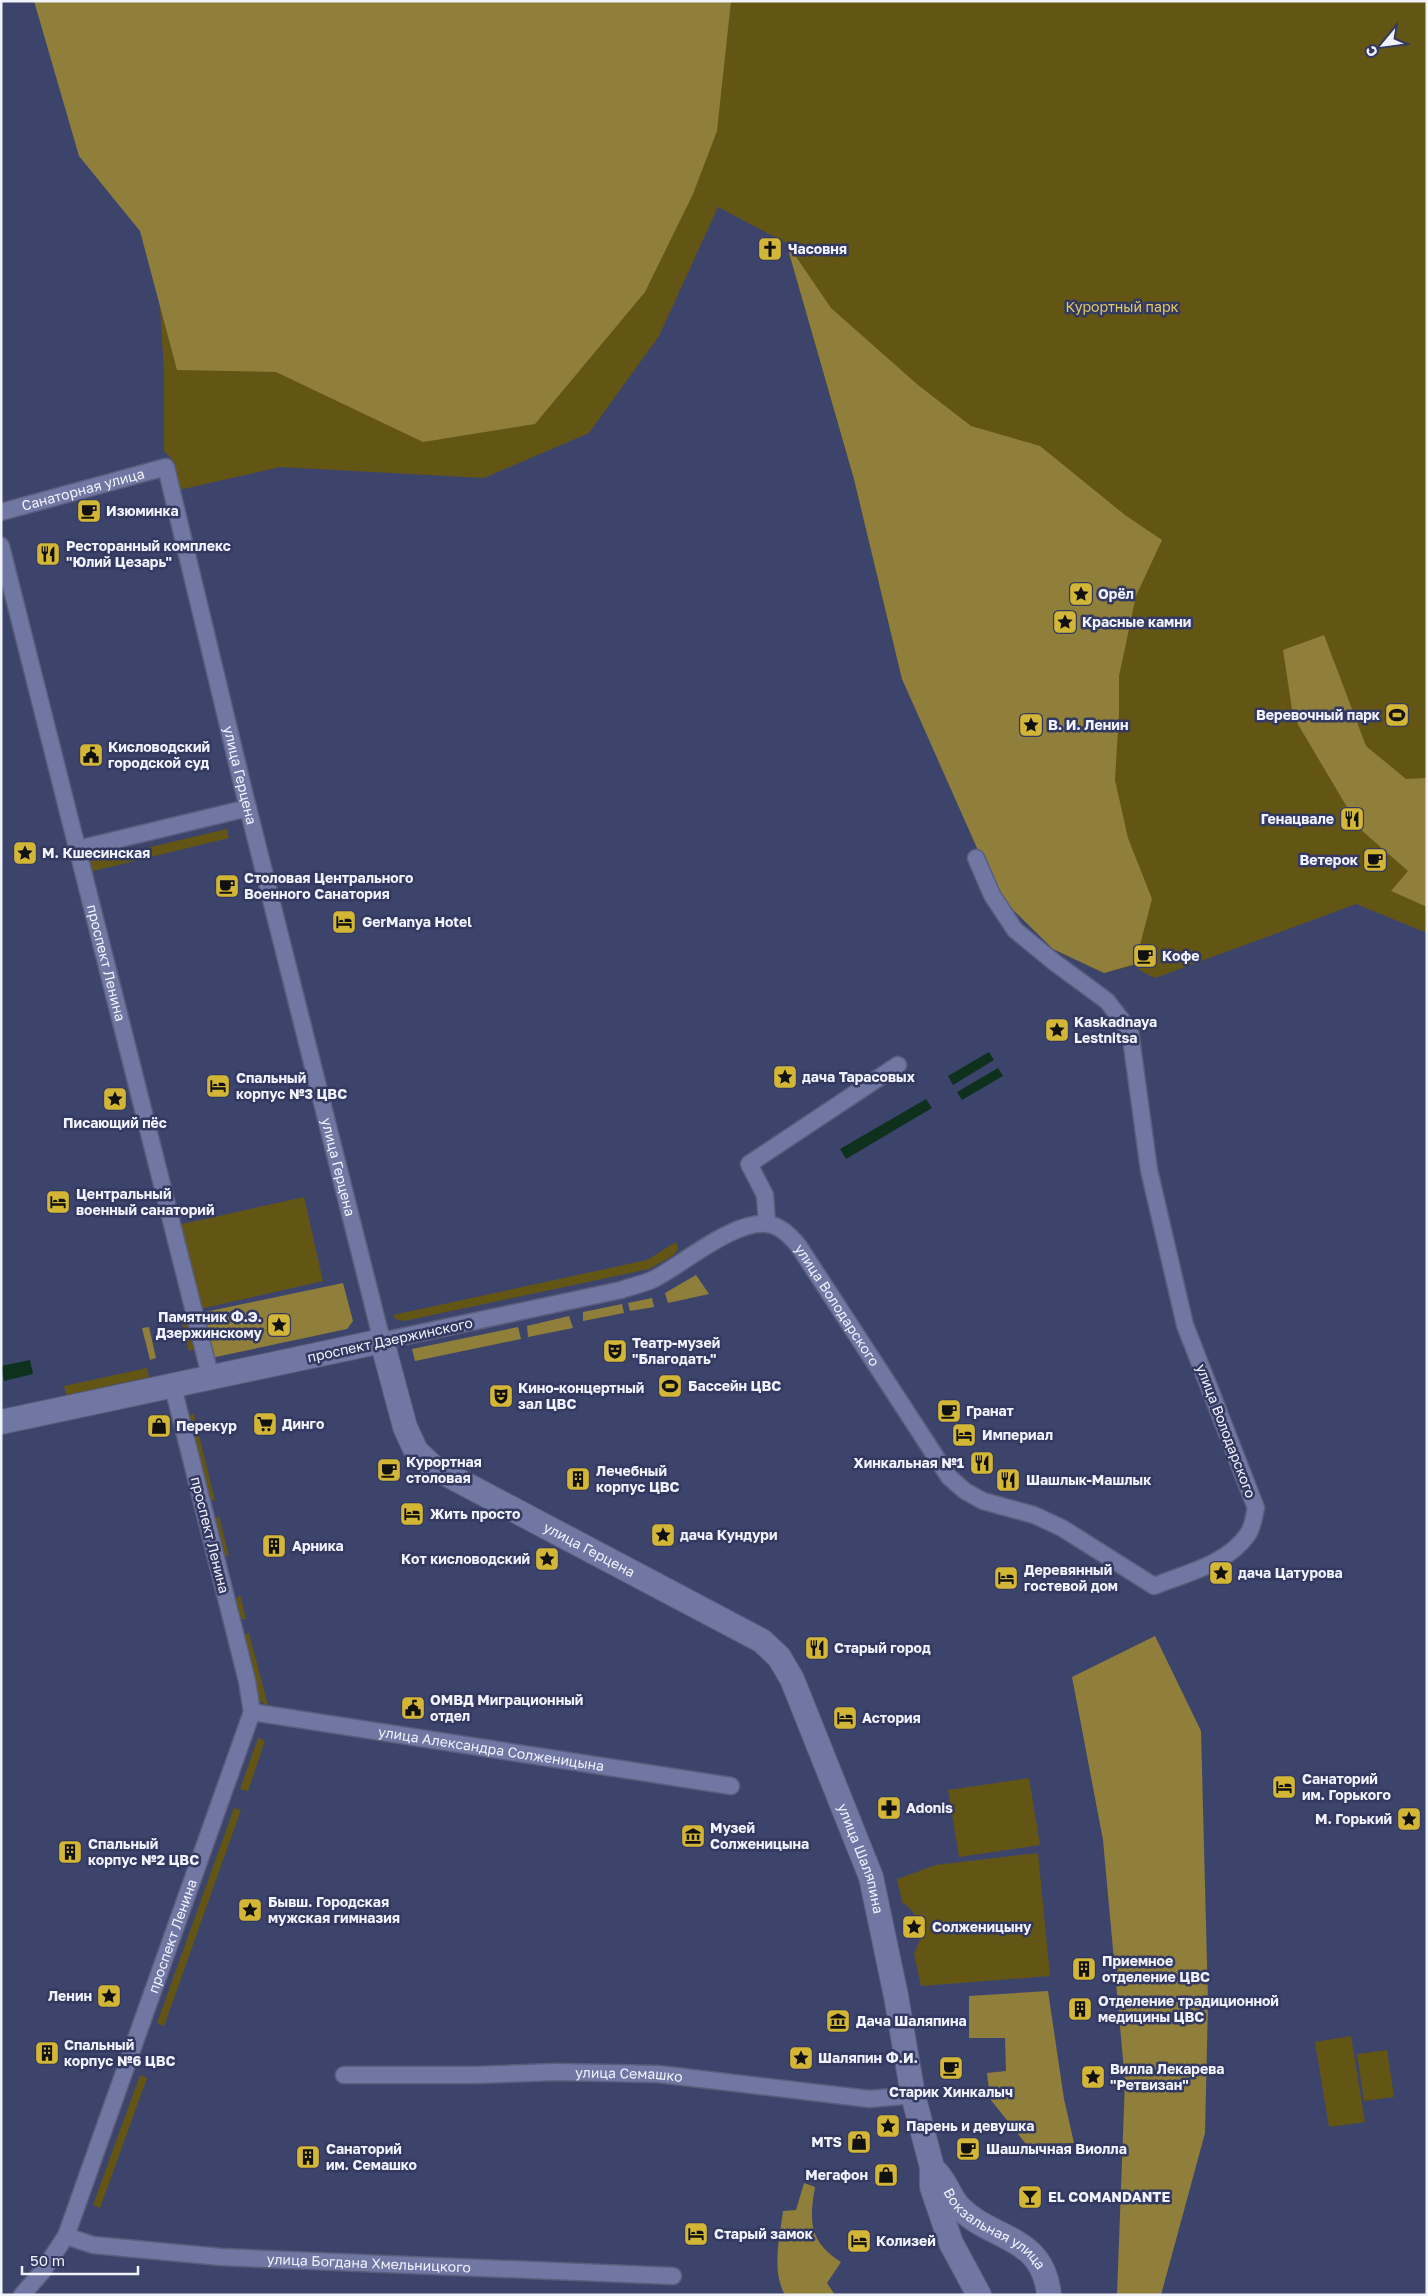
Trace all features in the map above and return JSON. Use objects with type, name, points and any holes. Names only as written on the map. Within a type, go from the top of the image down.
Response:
[{"type":"main road","name":"проспект Дзержинского","points":[[1,1422],[173,1387],[382,1341]]},
{"type":"main road","name":"улица Герцена","points":[[382,1341],[405,1427],[416,1451],[432,1468],[762,1641]]},
{"type":"main road","name":"улица Шаляпина","points":[[762,1641],[779,1657],[792,1679],[871,1877],[896,1996],[912,2095]]},
{"type":"main road","name":"Вокзальная улица","points":[[912,2095],[932,2167],[932,2187],[948,2235],[979,2295]]},
{"type":"main road","name":"Вокзальная улица","points":[[932,2167],[946,2183],[960,2209],[1019,2243],[1035,2256],[1044,2271],[1049,2295]]},
{"type":"street","name":"Санаторная улица","points":[[1,512],[166,467]]},
{"type":"street","name":"улица Герцена","points":[[166,467],[248,808],[382,1341]]},
{"type":"street","name":"проспект Ленина","points":[[1,546],[210,1379]]},
{"type":"street","points":[[78,849],[248,808]]},
{"type":"street","name":"улица Володарского","points":[[767,1224],[785,1230],[798,1245],[950,1477],[965,1491],[983,1501],[1034,1516],[1062,1528],[1154,1586],[1224,1558],[1236,1550],[1249,1532],[1256,1508],[1182,1316],[1149,1170],[1130,1031],[1108,1000],[1054,962],[1015,930],[992,895],[976,858]]},
{"type":"street","points":[[767,1224],[765,1195],[749,1164],[898,1065]]},
{"type":"street","name":"проспект Дзержинского","points":[[382,1341],[621,1290],[653,1279],[747,1226],[767,1224]]},
{"type":"street","name":"проспект Ленина","points":[[22,2295],[42,2272],[66,2236],[252,1712],[247,1681],[173,1387]]},
{"type":"street","name":"улица Александра Солженицына","points":[[252,1712],[731,1786]]},
{"type":"street","name":"улица Семашко","points":[[344,2075],[476,2076],[555,2072],[658,2074],[870,2099],[912,2095]]},
{"type":"street","name":"улица Богдана Хмельницкого","points":[[66,2236],[93,2245],[222,2257],[673,2276]]},
{"type":"green space","name":"Курортный парк","points":[[39,1],[1427,1],[1427,933],[1356,904],[1155,978],[1141,971],[1135,965],[1104,973],[1053,949],[902,679],[854,479],[786,243],[718,207],[659,336],[589,433],[484,478],[280,467],[179,490],[173,460],[164,451],[164,372],[152,177]]},
{"type":"green space","points":[[227,829],[229,838],[89,872],[87,862]]},
{"type":"green space","points":[[304,1197],[323,1281],[200,1309],[178,1225]]},
{"type":"green space","points":[[676,1242],[678,1249],[674,1255],[649,1269],[404,1321],[397,1320],[393,1315],[647,1260]]},
{"type":"green space","points":[[190,1313],[199,1349],[189,1351],[180,1315]]},
{"type":"green space","points":[[147,1368],[149,1377],[66,1395],[64,1386]]},
{"type":"green space","points":[[194,1414],[215,1501],[210,1500],[206,1496],[186,1416]]},
{"type":"green space","points":[[219,1516],[229,1556],[223,1556],[212,1522]]},
{"type":"green space","points":[[240,1595],[246,1619],[241,1619],[237,1616],[233,1602]]},
{"type":"green space","points":[[249,1633],[268,1706],[260,1701],[255,1692],[243,1636]]},
{"type":"green space","points":[[258,1738],[265,1741],[248,1791],[240,1789]]},
{"type":"green space","points":[[1029,1778],[1040,1845],[959,1857],[948,1790]]},
{"type":"green space","points":[[234,1808],[241,1810],[164,2026],[157,2023]]},
{"type":"green space","points":[[1038,1853],[1050,1976],[921,1986],[914,1953],[920,1938],[919,1925],[913,1913],[902,1902],[897,1879],[936,1865]]},
{"type":"green space","points":[[1351,2036],[1365,2122],[1329,2127],[1315,2042]]},
{"type":"green space","points":[[1387,2050],[1394,2097],[1364,2101],[1357,2054]]},
{"type":"green space","points":[[140,2075],[147,2078],[100,2208],[93,2205]]},
{"type":"shaded area","points":[[34,1],[731,1],[717,131],[693,194],[645,292],[535,424],[423,442],[276,372],[177,370],[140,231],[79,156]]},
{"type":"shaded area","points":[[786,242],[831,308],[918,385],[971,426],[1040,446],[1125,515],[1162,540],[1136,596],[1119,676],[1115,780],[1128,838],[1152,899],[1135,964],[1104,973],[1053,949],[1007,904],[981,857],[902,679],[854,479]]},
{"type":"shaded area","points":[[1324,635],[1366,746],[1406,779],[1427,778],[1427,907],[1391,891],[1408,871],[1360,829],[1293,716],[1283,650]]},
{"type":"shaded area","points":[[989,1052],[994,1060],[953,1085],[948,1076]]},
{"type":"shaded area","points":[[998,1068],[1003,1076],[962,1100],[957,1092]]},
{"type":"shaded area","points":[[926,1099],[932,1108],[846,1159],[840,1149]]},
{"type":"shaded area","points":[[696,1275],[709,1294],[668,1303],[665,1293]]},
{"type":"shaded area","points":[[343,1283],[353,1321],[347,1329],[211,1358],[200,1313]]},
{"type":"shaded area","points":[[652,1298],[654,1307],[630,1311],[628,1303]]},
{"type":"shaded area","points":[[622,1304],[624,1313],[583,1321],[583,1312]]},
{"type":"shaded area","points":[[569,1316],[573,1328],[528,1337],[527,1326]]},
{"type":"shaded area","points":[[149,1327],[156,1358],[150,1360],[142,1328]]},
{"type":"shaded area","points":[[518,1327],[521,1339],[415,1361],[412,1349]]},
{"type":"shaded area","points":[[30,1360],[33,1374],[4,1381],[1,1366]]},
{"type":"shaded area","points":[[1155,1636],[1201,1731],[1208,2002],[1205,2133],[1161,2295],[1117,2295],[1125,2081],[1103,1840],[1072,1677]]},
{"type":"shaded area","points":[[1048,1991],[1064,2099],[1074,2143],[1026,2144],[990,2099],[987,2073],[1006,2071],[1005,2038],[969,2038],[969,1996]]},
{"type":"shaded area","points":[[804,2183],[815,2187],[812,2220],[817,2238],[830,2254],[841,2262],[827,2283],[835,2295],[785,2295],[781,2286],[777,2265],[783,2211],[796,2210]]},
{"type":"place","name":"Часовня","points":[[770,249]]},
{"type":"place","name":"Изюминка","points":[[89,511]]},
{"type":"place","name":"Ресторанный комплекс \"Юлий Цезарь\"","points":[[48,554]]},
{"type":"place","name":"Орёл","points":[[1081,594]]},
{"type":"place","name":"Красные камни","points":[[1065,622]]},
{"type":"place","name":"Веревочный парк","points":[[1397,715]]},
{"type":"place","name":"В. И. Ленин","points":[[1031,725]]},
{"type":"place","name":"Кисловодский городской суд","points":[[91,755]]},
{"type":"place","name":"Генацвале","points":[[1352,819]]},
{"type":"place","name":"М. Кшесинская","points":[[25,853]]},
{"type":"place","name":"Ветерок","points":[[1375,860]]},
{"type":"place","name":"Столовая Центрального Военного Санатория","points":[[227,886]]},
{"type":"place","name":"GerManya Hotel","points":[[344,922]]},
{"type":"place","name":"Кофе","points":[[1145,956]]},
{"type":"place","name":"Kaskadnaya Lestnitsa","points":[[1057,1030]]},
{"type":"place","name":"дача Тарасовых","points":[[785,1077]]},
{"type":"place","name":"Спальный корпус №3 ЦВС","points":[[218,1086]]},
{"type":"place","name":"Писающий пёс","points":[[115,1099]]},
{"type":"place","name":"Центральный военный санаторий","points":[[58,1202]]},
{"type":"place","name":"Памятник Ф.Э. Дзержинскому","points":[[279,1325]]},
{"type":"place","name":"Театр-музей \"Благодать\"","points":[[615,1351]]},
{"type":"place","name":"Бассейн ЦВС","points":[[670,1386]]},
{"type":"place","name":"Кино-концертный зал ЦВС","points":[[501,1396]]},
{"type":"place","name":"Гранат","points":[[949,1411]]},
{"type":"place","name":"Динго","points":[[265,1424]]},
{"type":"place","name":"Перекур","points":[[159,1426]]},
{"type":"place","name":"Империал","points":[[964,1435]]},
{"type":"place","name":"Хинкальная №1","points":[[982,1463]]},
{"type":"place","name":"Курортная столовая","points":[[389,1470]]},
{"type":"place","name":"Лечебный корпус ЦВС","points":[[578,1479]]},
{"type":"place","name":"Шашлык-Машлык","points":[[1008,1480]]},
{"type":"place","name":"Жить просто","points":[[412,1514]]},
{"type":"place","name":"дача Кундури","points":[[663,1535]]},
{"type":"place","name":"Арника","points":[[274,1546]]},
{"type":"place","name":"Кот кисловодский","points":[[547,1559]]},
{"type":"place","name":"дача Цатурова","points":[[1221,1573]]},
{"type":"place","name":"Деревянный гостевой дом","points":[[1006,1578]]},
{"type":"place","name":"Старый город","points":[[817,1648]]},
{"type":"place","name":"ОМВД Миграционный отдел","points":[[413,1708]]},
{"type":"place","name":"Астория","points":[[845,1718]]},
{"type":"place","name":"Санаторий им. Горького","points":[[1284,1787]]},
{"type":"place","name":"Adonis","points":[[889,1808]]},
{"type":"place","name":"М. Горький","points":[[1409,1819]]},
{"type":"place","name":"Музей Солженицына","points":[[693,1836]]},
{"type":"place","name":"Спальный корпус №2 ЦВС","points":[[70,1852]]},
{"type":"place","name":"Бывш. Городская мужская гимназия","points":[[250,1910]]},
{"type":"place","name":"Солженицыну","points":[[914,1927]]},
{"type":"place","name":"Приемное отделение ЦВС","points":[[1084,1969]]},
{"type":"place","name":"Ленин","points":[[109,1996]]},
{"type":"place","name":"Отделение традиционной медицины ЦВС","points":[[1080,2009]]},
{"type":"place","name":"Дача Шаляпина","points":[[838,2021]]},
{"type":"place","name":"Спальный корпус №6 ЦВС","points":[[47,2053]]},
{"type":"place","name":"Шаляпин Ф.И.","points":[[801,2058]]},
{"type":"place","name":"Старик Хинкалыч","points":[[951,2068]]},
{"type":"place","name":"Вилла Лекарева \"Ретвизан\"","points":[[1093,2077]]},
{"type":"place","name":"Парень и девушка","points":[[888,2126]]},
{"type":"place","name":"MTS","points":[[859,2142]]},
{"type":"place","name":"Шашлычная Виолла","points":[[968,2149]]},
{"type":"place","name":"Санаторий им. Семашко","points":[[308,2157]]},
{"type":"place","name":"Мегафон","points":[[886,2175]]},
{"type":"place","name":"EL COMANDANTE","points":[[1030,2197]]},
{"type":"place","name":"Старый замок","points":[[696,2234]]},
{"type":"place","name":"Колизей","points":[[859,2241]]}]
